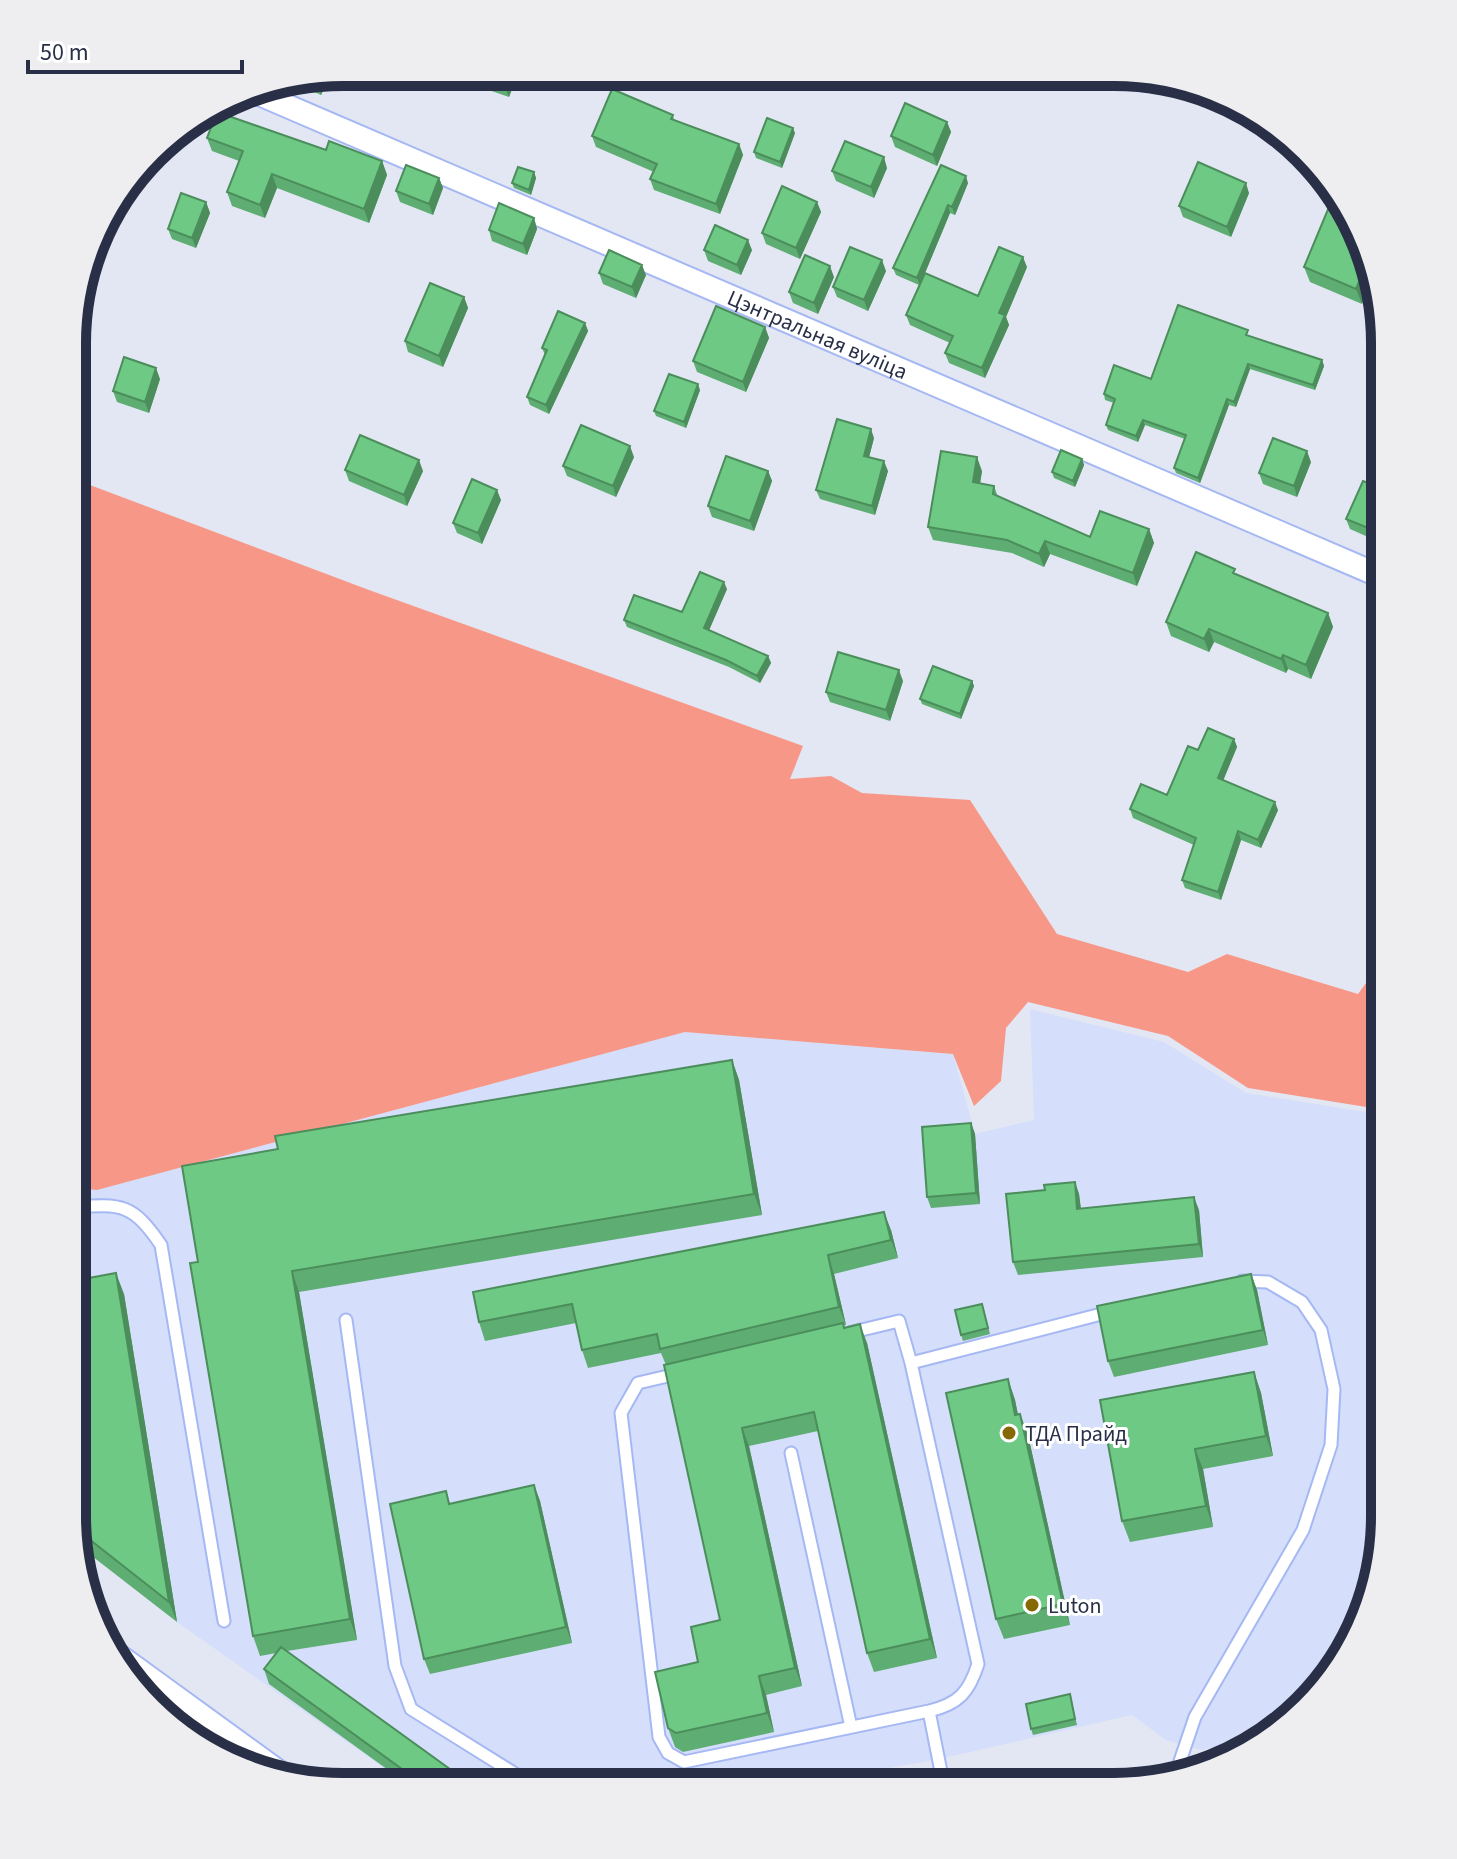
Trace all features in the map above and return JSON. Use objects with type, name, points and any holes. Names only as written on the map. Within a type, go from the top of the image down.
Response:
[{"type":"street","name":"Цэнтральная вуліца","points":[[268,98],[1371,572]]},
{"type":"street","points":[[137,1669],[262,1759]]},
{"type":"lane","points":[[86,1206],[110,1205],[140,1215],[161,1245],[224,1621]]},
{"type":"lane","points":[[1179,1764],[1195,1717],[1303,1530],[1331,1445],[1334,1389],[1321,1330],[1302,1302],[1268,1282],[1231,1280]]},
{"type":"lane","points":[[911,1363],[1124,1308]]},
{"type":"lane","points":[[346,1320],[395,1666],[411,1709],[512,1772]]},
{"type":"lane","points":[[700,1368],[638,1383],[621,1413],[659,1737],[668,1753],[684,1762],[953,1705],[970,1687],[978,1664],[899,1321],[838,1335]]},
{"type":"lane","points":[[791,1453],[851,1727]]},
{"type":"lane","points":[[929,1711],[941,1772]]},
{"type":"shaded area","points":[[86,484],[369,590],[803,746],[790,779],[831,776],[862,793],[970,800],[1057,934],[1188,972],[1227,954],[1358,994],[1370,977],[1370,1108],[1248,1088],[1168,1036],[1028,1002],[1006,1028],[1001,1081],[974,1106],[953,1054],[685,1032],[97,1190],[86,1189]]},
{"type":"shaded area","points":[[1030,1009],[1164,1042],[1246,1093],[1370,1113],[1370,1533],[1366,1566],[1357,1599],[1328,1659],[1296,1698],[1270,1720],[1235,1742],[1201,1750],[1166,1740],[1132,1715],[939,1759],[865,1772],[390,1772],[177,1622],[89,1554],[86,1516],[86,1189],[97,1190],[685,1032],[953,1054],[975,1134],[1034,1120]]},
{"type":"building","points":[[612,89],[673,115],[671,119],[739,144],[716,204],[650,179],[657,164],[592,136]]},
{"type":"building","points":[[905,103],[947,122],[933,155],[891,136]]},
{"type":"building","points":[[225,115],[326,150],[329,141],[382,161],[364,209],[272,174],[260,205],[227,192],[243,151],[207,138],[214,120]]},
{"type":"building","points":[[767,118],[793,128],[780,162],[754,152]]},
{"type":"building","points":[[845,141],[884,157],[871,187],[832,171]]},
{"type":"building","points":[[1198,162],[1246,183],[1227,227],[1179,206]]},
{"type":"building","points":[[406,165],[439,178],[429,204],[396,191]]},
{"type":"building","points":[[941,165],[966,176],[952,207],[948,205],[917,278],[893,268]]},
{"type":"building","points":[[518,167],[534,172],[529,190],[512,183]]},
{"type":"building","points":[[782,186],[817,202],[796,248],[762,233]]},
{"type":"building","points":[[181,193],[206,202],[192,238],[168,229]]},
{"type":"building","points":[[499,203],[534,218],[523,244],[489,230]]},
{"type":"building","points":[[1330,204],[1362,275],[1356,289],[1304,267]]},
{"type":"building","points":[[715,225],[748,240],[737,265],[704,250]]},
{"type":"building","points":[[850,247],[882,260],[864,300],[833,287]]},
{"type":"building","points":[[999,247],[1023,257],[999,313],[1005,315],[982,368],[945,353],[953,336],[906,315],[925,273],[978,296]]},
{"type":"building","points":[[609,250],[642,265],[632,287],[599,273]]},
{"type":"building","points":[[805,255],[830,266],[814,303],[789,292]]},
{"type":"building","points":[[430,283],[464,297],[439,356],[405,341]]},
{"type":"building","points":[[1178,305],[1248,330],[1246,335],[1322,360],[1313,385],[1248,364],[1234,402],[1227,399],[1198,478],[1174,468],[1186,435],[1143,420],[1136,436],[1106,425],[1115,399],[1104,394],[1114,365],[1151,379]]},
{"type":"building","points":[[716,306],[765,327],[743,382],[693,361]]},
{"type":"building","points":[[558,311],[585,323],[546,405],[527,397],[547,350],[542,348]]},
{"type":"building","points":[[124,357],[156,368],[145,402],[113,391]]},
{"type":"building","points":[[669,374],[698,384],[684,422],[654,411]]},
{"type":"building","points":[[837,419],[871,429],[864,456],[884,461],[872,506],[816,490]]},
{"type":"building","points":[[581,425],[630,446],[613,486],[563,466]]},
{"type":"building","points":[[360,435],[419,460],[404,495],[345,470]]},
{"type":"building","points":[[1273,438],[1307,451],[1294,486],[1259,473]]},
{"type":"building","points":[[1061,450],[1082,459],[1073,481],[1052,472]]},
{"type":"building","points":[[941,451],[977,457],[973,482],[994,486],[993,494],[1090,537],[1100,511],[1149,529],[1133,573],[1045,541],[1039,554],[1007,540],[928,527]]},
{"type":"building","points":[[726,456],[768,471],[750,521],[708,506]]},
{"type":"building","points":[[472,479],[497,490],[478,533],[453,523]]},
{"type":"building","points":[[1363,481],[1371,484],[1371,529],[1346,519]]},
{"type":"building","points":[[1196,552],[1235,569],[1233,573],[1328,613],[1306,665],[1283,655],[1281,659],[1209,629],[1204,639],[1166,622]]},
{"type":"building","points":[[700,572],[724,582],[704,628],[768,656],[757,676],[726,660],[624,620],[634,595],[682,612]]},
{"type":"building","points":[[838,652],[899,670],[886,710],[826,692]]},
{"type":"building","points":[[933,666],[972,681],[960,714],[920,699]]},
{"type":"building","points":[[1208,728],[1234,739],[1218,778],[1275,802],[1258,840],[1238,831],[1218,892],[1182,880],[1196,838],[1130,809],[1141,784],[1167,795],[1188,746],[1198,750]]},
{"type":"building","points":[[732,1060],[754,1194],[292,1271],[350,1619],[253,1636],[190,1263],[198,1262],[182,1166],[278,1149],[275,1136]]},
{"type":"building","points":[[971,1123],[976,1193],[927,1197],[922,1127]]},
{"type":"building","points":[[1075,1182],[1077,1209],[1194,1197],[1199,1244],[1013,1262],[1006,1194],[1045,1190],[1044,1185]]},
{"type":"building","points":[[884,1212],[891,1240],[828,1255],[839,1307],[660,1349],[657,1334],[582,1350],[572,1304],[479,1322],[473,1292]]},
{"type":"building","points":[[116,1273],[169,1602],[87,1538],[86,1278]]},
{"type":"building","points":[[1251,1274],[1263,1330],[1108,1361],[1097,1306]]},
{"type":"building","points":[[982,1304],[988,1328],[961,1335],[955,1310]]},
{"type":"building","points":[[843,1323],[844,1328],[860,1324],[930,1639],[867,1653],[814,1412],[742,1428],[795,1668],[759,1676],[767,1713],[676,1733],[668,1728],[655,1672],[698,1662],[691,1627],[720,1620],[664,1365]]},
{"type":"building","points":[[1254,1372],[1266,1436],[1195,1449],[1206,1506],[1122,1521],[1100,1400]]},
{"type":"building","points":[[1008,1379],[1015,1415],[1020,1414],[1063,1604],[996,1619],[946,1393]]},
{"type":"building","points":[[534,1485],[566,1627],[424,1659],[390,1504],[446,1491],[449,1504]]},
{"type":"building","points":[[281,1647],[454,1772],[406,1772],[264,1669]]},
{"type":"building","points":[[1070,1694],[1075,1719],[1031,1729],[1026,1704]]},
{"type":"place","name":"ТДА Прайд","points":[[1009,1433]]},
{"type":"place","name":"Luton","points":[[1032,1605]]}]
